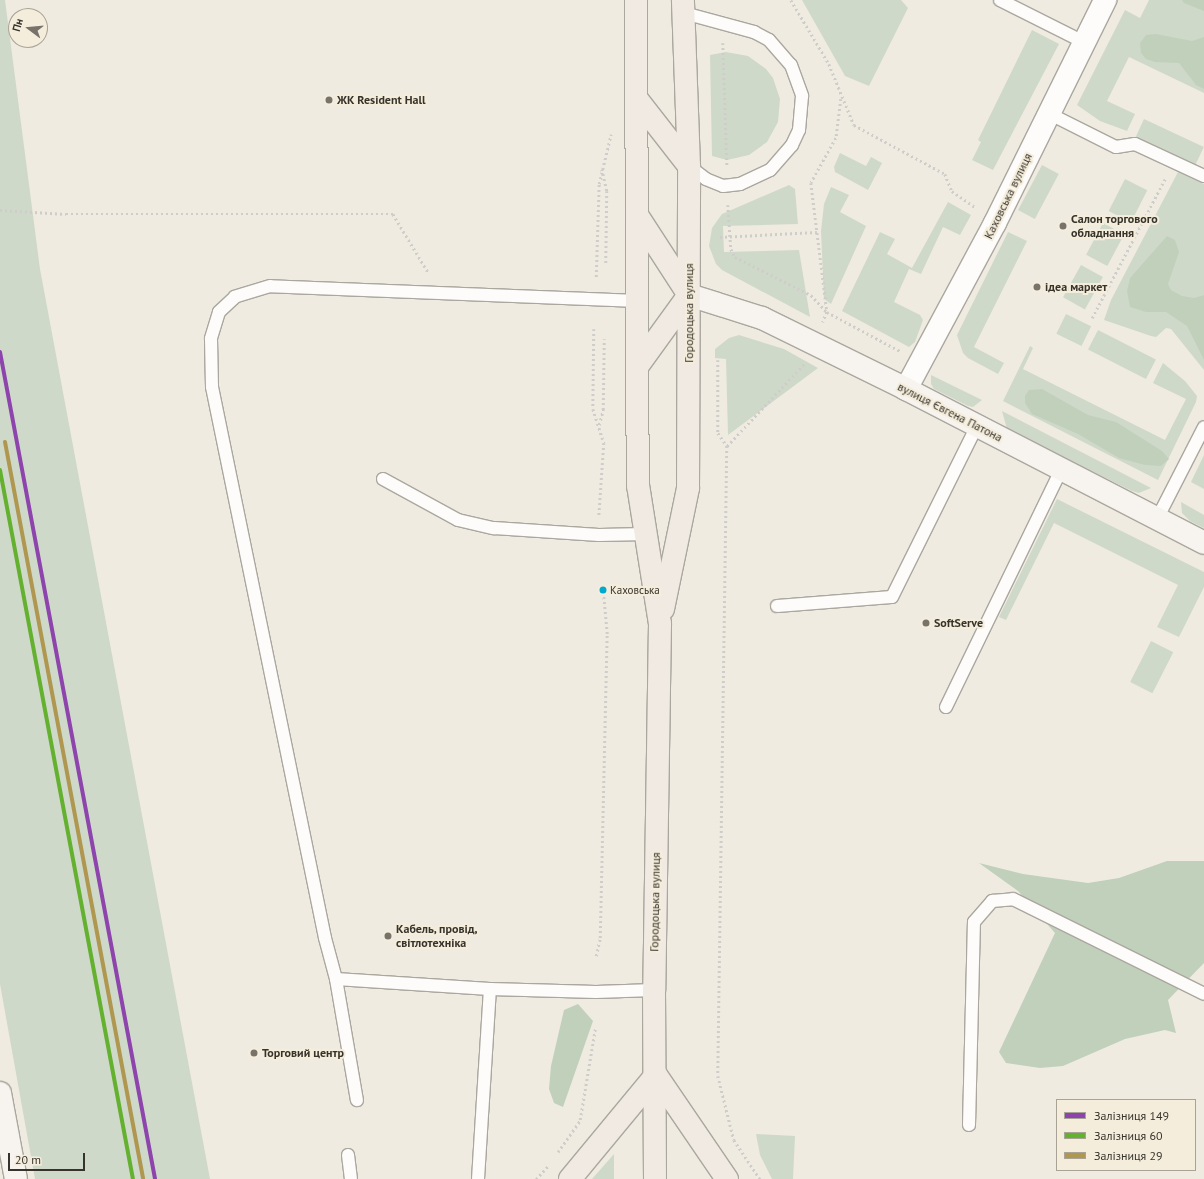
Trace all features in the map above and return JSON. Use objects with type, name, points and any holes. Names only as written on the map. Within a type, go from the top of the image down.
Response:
[{"type":"main road","name":"Городоцька вулиця","points":[[636,0],[639,364],[638,485],[660,624],[654,990],[656,1179]]},
{"type":"main road","name":"Городоцька вулиця","points":[[660,624],[688,488],[689,166],[684,6]]},
{"type":"main road","points":[[636,98],[689,166]]},
{"type":"main road","points":[[637,215],[689,295],[639,364]]},
{"type":"main road","points":[[570,1179],[656,1075],[727,1179]]},
{"type":"street","name":"Каховська вулиця","points":[[906,389],[995,223],[1105,0]]},
{"type":"street","name":"вулиця Євгена Патона","points":[[689,295],[762,318],[906,389],[1204,543]]},
{"type":"street","points":[[0,1093],[16,1179]]},
{"type":"lane","points":[[1000,0],[1084,42]]},
{"type":"lane","points":[[684,6],[754,32],[769,40],[791,64],[802,96],[799,130],[789,150],[770,170],[745,182],[723,186],[706,180],[689,166]]},
{"type":"lane","points":[[1048,113],[1116,147],[1134,144],[1204,176]]},
{"type":"lane","points":[[357,1100],[336,979],[325,938],[214,395],[211,339],[219,312],[235,297],[270,286],[638,302]]},
{"type":"lane","points":[[776,606],[892,597],[977,426]]},
{"type":"lane","points":[[1157,519],[1204,427]]},
{"type":"lane","points":[[946,707],[1061,470]]},
{"type":"lane","points":[[383,479],[458,520],[494,528],[599,535],[646,534]]},
{"type":"lane","points":[[969,1125],[974,922],[992,902],[1013,899],[1204,994]]},
{"type":"lane","points":[[336,979],[490,989],[596,992],[654,990]]},
{"type":"lane","points":[[478,1179],[490,989]]},
{"type":"lane","points":[[348,1155],[352,1179]]},
{"type":"path","points":[[791,0],[829,64],[854,126],[945,174],[952,191],[979,210]]},
{"type":"path","points":[[723,43],[726,146]]},
{"type":"path","points":[[827,312],[811,183],[836,138],[842,99]]},
{"type":"path","points":[[596,277],[599,184],[611,132]]},
{"type":"path","points":[[1092,318],[1174,162]]},
{"type":"path","points":[[602,168],[607,191],[606,264]]},
{"type":"path","points":[[728,206],[731,249],[735,257],[811,295],[827,312],[920,362]]},
{"type":"path","points":[[0,210],[66,214],[393,214],[440,293]]},
{"type":"path","points":[[720,237],[817,232]]},
{"type":"path","points":[[594,329],[593,409],[604,443],[599,516]]},
{"type":"path","points":[[599,426],[603,410],[604,339]]},
{"type":"path","points":[[727,446],[808,359]]},
{"type":"path","points":[[718,360],[718,433],[727,446],[718,1076],[734,1140],[760,1179]]},
{"type":"path","points":[[596,956],[600,938],[607,634],[603,590]]},
{"type":"path","points":[[556,1156],[580,1120],[595,1029]]},
{"type":"path","points":[[536,1179],[552,1162]]},
{"type":"green space","points":[[0,0],[5,0],[8,23],[8,48],[11,48],[40,269],[210,1179],[35,1179],[0,984]]},
{"type":"green space","points":[[802,0],[901,0],[908,8],[869,86],[845,76]]},
{"type":"green space","points":[[1149,0],[1204,0],[1204,93],[1129,57],[1107,101],[1135,114],[1127,131],[1100,121],[1077,105],[1125,10],[1140,18]]},
{"type":"green space","points":[[1182,0],[1204,0],[1204,11],[1184,3]]},
{"type":"green space","points":[[1032,30],[1059,44],[993,170],[972,160],[981,142],[978,140]]},
{"type":"green space","points":[[1156,34],[1192,41],[1204,37],[1204,89],[1196,85],[1179,63],[1155,62],[1146,59],[1141,53],[1140,43],[1146,35]]},
{"type":"green space","points":[[726,52],[748,56],[766,69],[773,78],[780,99],[778,122],[767,142],[749,155],[727,160],[712,156],[710,55]]},
{"type":"green space","points":[[1144,119],[1204,147],[1195,165],[1136,137]]},
{"type":"green space","points":[[840,153],[866,166],[871,157],[882,163],[868,190],[835,172],[834,167]]},
{"type":"green space","points":[[1042,165],[1059,174],[1035,219],[1018,210]]},
{"type":"green space","points":[[1178,172],[1204,184],[1204,370],[1171,329],[1166,328],[1156,337],[1104,320],[1111,300]]},
{"type":"green space","points":[[1125,179],[1147,190],[1131,222],[1109,211]]},
{"type":"green space","points":[[789,185],[795,189],[798,224],[723,226],[724,252],[799,250],[810,317],[722,270],[716,264],[709,246],[712,228],[722,214]]},
{"type":"green space","points":[[831,187],[849,195],[840,212],[866,226],[831,304],[824,299],[821,231],[824,204]]},
{"type":"green space","points":[[948,202],[971,215],[960,235],[943,227],[921,274],[909,269],[894,302],[920,315],[923,320],[915,342],[909,347],[842,311],[880,232],[895,239],[887,254],[912,268]]},
{"type":"green space","points":[[1103,223],[1124,234],[1107,266],[1086,255]]},
{"type":"green space","points":[[1008,232],[1027,241],[974,347],[1004,363],[998,374],[968,358],[963,353],[957,335]]},
{"type":"green space","points":[[1167,236],[1175,240],[1179,252],[1168,284],[1171,290],[1182,296],[1194,298],[1204,295],[1204,360],[1187,326],[1166,312],[1146,312],[1130,307],[1127,291],[1130,278]]},
{"type":"green space","points":[[1081,265],[1103,277],[1085,309],[1063,297]]},
{"type":"green space","points":[[1066,314],[1091,326],[1082,346],[1056,334]]},
{"type":"green space","points":[[1098,330],[1156,360],[1146,379],[1088,350]]},
{"type":"green space","points":[[739,335],[784,349],[818,368],[728,435],[726,359],[715,358],[715,349],[729,338]]},
{"type":"green space","points":[[1030,346],[1033,348],[1023,369],[1165,440],[1186,399],[1153,383],[1163,363],[1185,381],[1197,396],[1196,402],[1158,480],[1003,401]]},
{"type":"green space","points":[[931,375],[982,400],[973,407],[968,406],[934,389],[931,384]]},
{"type":"green space","points":[[1042,389],[1088,415],[1116,422],[1162,451],[1169,459],[1161,466],[1145,465],[1119,458],[1078,434],[1032,414],[1025,403],[1025,396],[1029,390]]},
{"type":"green space","points":[[1002,411],[1151,488],[1139,493],[1132,491],[1007,429]]},
{"type":"green space","points":[[1204,455],[1204,489],[1191,482]]},
{"type":"green space","points":[[1057,499],[1204,572],[1204,587],[1179,637],[1157,627],[1178,585],[1054,523],[1006,620],[999,617]]},
{"type":"green space","points":[[1181,502],[1204,515],[1204,528],[1190,521],[1182,513]]},
{"type":"green space","points":[[1151,641],[1173,652],[1152,693],[1130,682]]},
{"type":"green space","points":[[1167,861],[1204,861],[1204,963],[1168,1000],[1176,1033],[1165,1030],[1125,1039],[1063,1066],[1040,1068],[1006,1063],[999,1052],[1055,933],[1018,891],[979,863],[1023,874],[1088,883],[1119,878]]},
{"type":"green space","points":[[578,1004],[593,1021],[563,1107],[554,1103],[549,1089],[551,1066],[564,1010]]},
{"type":"green space","points":[[756,1134],[795,1136],[793,1179],[772,1179],[760,1155]]},
{"type":"green space","points":[[614,1154],[614,1179],[592,1179]]},
{"type":"rail line","name":"149","points":[[0,352],[155,1179]]},
{"type":"rail line","name":"29","points":[[5,442],[143,1178]]},
{"type":"rail line","name":"60","points":[[0,470],[133,1179]]},
{"type":"place","name":"ЖК Resident Hall","points":[[329,100]]},
{"type":"place","name":"Салон торгового обладнання","points":[[1063,226]]},
{"type":"place","name":"ідеа маркет","points":[[1037,287]]},
{"type":"place","name":"Каховська","points":[[603,590]]},
{"type":"place","name":"SoftServe","points":[[926,623]]},
{"type":"place","name":"Кабель, провід, світлотехніка","points":[[388,936]]},
{"type":"place","name":"Торговий центр","points":[[254,1053]]}]
